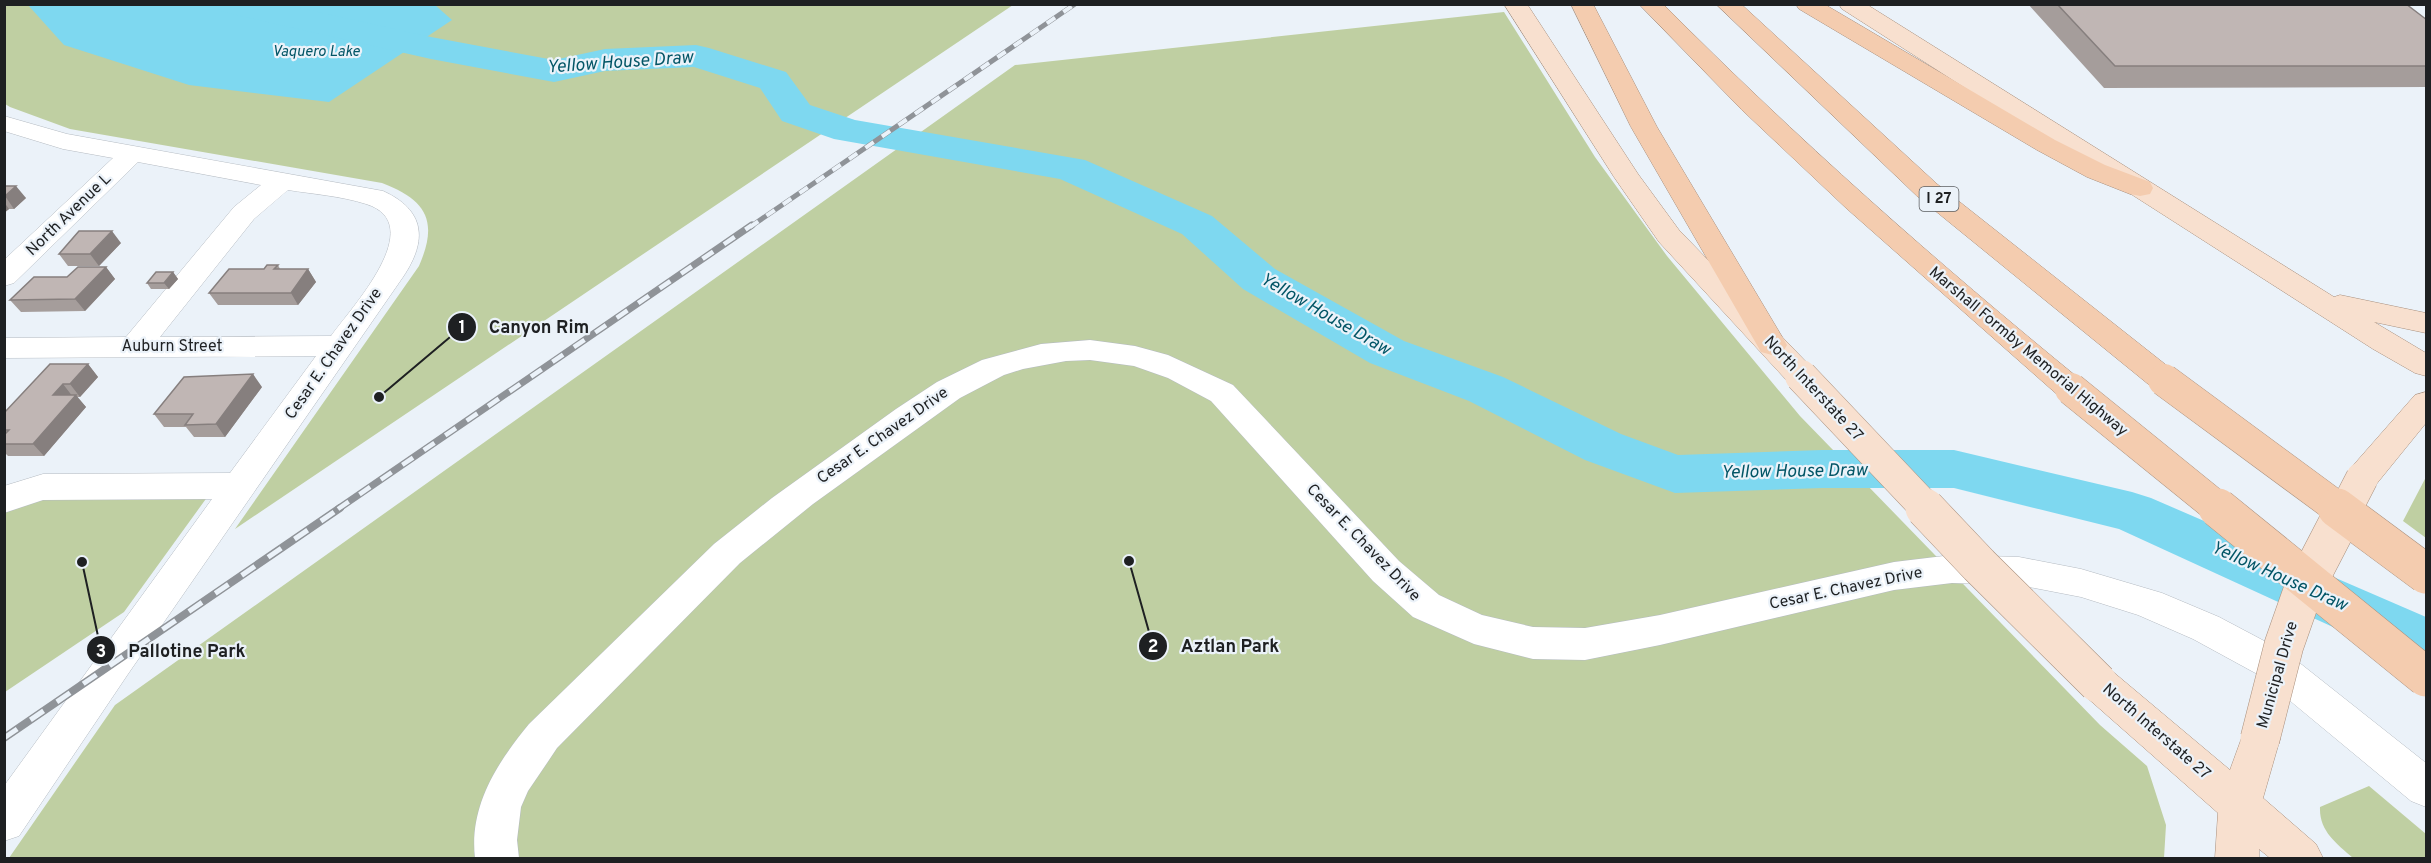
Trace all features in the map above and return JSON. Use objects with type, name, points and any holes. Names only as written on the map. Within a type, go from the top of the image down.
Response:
[{"type":"highway","points":[[1582,4],[1644,127],[1772,345]]},
{"type":"highway","name":"Marshall Formby Memorial Highway","points":[[1650,4],[1813,163],[1975,310],[2427,677]]},
{"type":"highway","name":"I 27","points":[[1727,4],[1928,190],[2164,380],[2427,574]]},
{"type":"highway","points":[[1807,4],[2046,146],[2096,171],[2140,188]]},
{"type":"main road","name":"North Interstate 27","points":[[1515,4],[1669,236],[1978,565],[2098,683],[2301,858]]},
{"type":"main road","points":[[1850,4],[2313,297],[2427,366]]},
{"type":"main road","points":[[2313,297],[2427,323]]},
{"type":"main road","name":"Municipal Drive","points":[[2237,858],[2240,804],[2284,645],[2303,591],[2362,478],[2427,403]]},
{"type":"street","name":"Cesar E. Chavez Drive","points":[[4,123],[63,141],[373,197],[398,211],[407,226],[404,247],[393,271],[4,822]]},
{"type":"street","name":"North Avenue L","points":[[4,277],[133,153]]},
{"type":"street","points":[[135,347],[244,213],[283,180]]},
{"type":"street","name":"Auburn Street","points":[[4,348],[340,346]]},
{"type":"street","name":"Cesar E. Chavez Drive","points":[[496,858],[496,820],[503,795],[520,765],[552,728],[736,546],[786,506],[939,394],[973,375],[1004,363],[1041,354],[1082,349],[1115,351],[1158,361],[1189,374],[1222,393],[1386,571],[1426,606],[1474,629],[1533,643],[1585,644],[1660,630],[1894,576],[1952,569],[2019,571],[2081,583],[2149,604],[2206,628],[2273,664],[2290,676],[2427,788]]},
{"type":"street","points":[[4,500],[23,492],[44,488],[240,486]]},
{"type":"green space","points":[[4,5],[1013,5],[235,529],[419,266],[428,236],[428,224],[424,214],[409,197],[382,183],[70,129],[10,107],[5,104]]},
{"type":"green space","points":[[1504,12],[1595,157],[1667,256],[1800,416],[2100,725],[2147,766],[2166,825],[2164,858],[9,858],[115,705],[1015,65]]},
{"type":"green space","points":[[2426,477],[2426,538],[2403,521]]},
{"type":"green space","points":[[208,496],[124,612],[5,692],[5,512],[17,497]]},
{"type":"green space","points":[[2369,786],[2426,834],[2426,858],[2353,858],[2330,836],[2322,823],[2320,807]]},
{"type":"water","name":"Vaquero Lake","points":[[28,5],[435,5],[452,20],[329,102],[189,85],[64,45]]},
{"type":"building","points":[[2057,4],[2406,4],[2427,20],[2427,66],[2115,66]]},
{"type":"building","points":[[4,186],[16,186],[5,196]]},
{"type":"building","points":[[79,231],[112,231],[90,254],[59,254]]},
{"type":"building","points":[[267,265],[278,265],[274,269],[308,269],[291,293],[209,293],[229,269],[264,269]]},
{"type":"building","points":[[78,267],[106,267],[75,299],[10,300],[34,277],[67,277]]},
{"type":"building","points":[[156,272],[173,272],[164,283],[147,283]]},
{"type":"building","points":[[50,364],[88,364],[70,384],[63,384],[53,395],[76,395],[33,444],[4,444],[4,435],[9,430],[4,430],[4,413]]},
{"type":"building","points":[[253,374],[216,424],[185,425],[193,414],[154,414],[184,377]]},
{"type":"waterway","name":"Yellow House Draw","points":[[232,4],[431,48],[554,71],[605,60],[696,56],[773,80],[796,113],[848,131],[1071,169],[1197,225],[1259,279],[1387,352],[1486,389],[1603,447],[1675,474],[1822,469],[1954,469],[2132,512],[2426,643]]},
{"type":"railway","points":[[750,227],[1075,4]]},
{"type":"railway","points":[[338,509],[752,225]]},
{"type":"railway","points":[[4,738],[340,508]]},
{"type":"place","name":"Canyon Rim","points":[[379,397]]},
{"type":"place","name":"Aztlan Park","points":[[1129,561]]},
{"type":"place","name":"Pallotine Park","points":[[82,562]]}]
